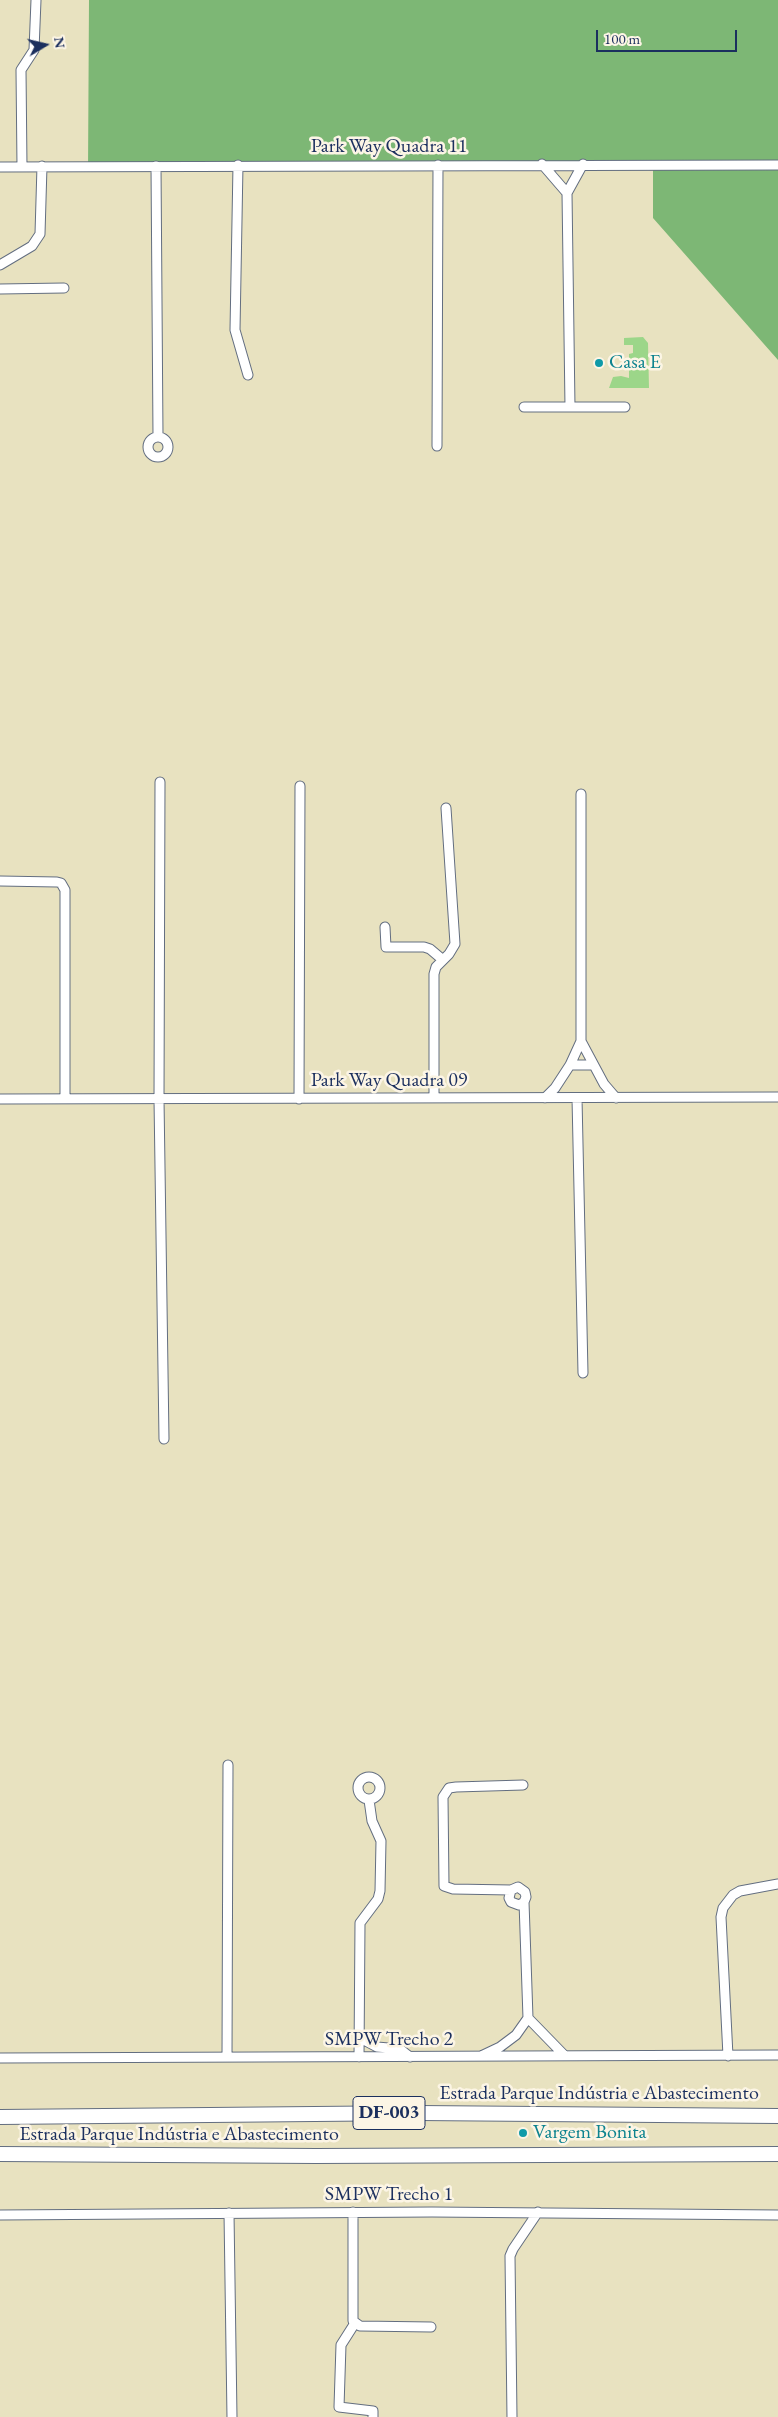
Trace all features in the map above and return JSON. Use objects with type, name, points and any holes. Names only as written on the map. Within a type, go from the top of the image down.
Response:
[{"type":"highway","name":"Estrada Parque Indústria e Abastecimento","points":[[0,2117],[419,2113],[778,2116]]},
{"type":"highway","name":"Estrada Parque Indústria e Abastecimento","points":[[0,2154],[316,2156],[778,2154]]},
{"type":"street","points":[[22,166],[21,70],[34,50],[35,1]]},
{"type":"street","points":[[542,164],[566,193]]},
{"type":"street","name":"Park Way Quadra 11","points":[[0,167],[542,164],[778,165]]},
{"type":"street","points":[[570,407],[566,193],[583,164]]},
{"type":"street","points":[[238,165],[235,330],[248,375]]},
{"type":"street","points":[[437,446],[438,165]]},
{"type":"street","points":[[0,265],[32,246],[40,234],[42,166]]},
{"type":"street","points":[[156,166],[158,436]]},
{"type":"street","points":[[0,289],[64,288]]},
{"type":"street","points":[[524,407],[625,407]]},
{"type":"street","points":[[160,782],[159,1099],[164,1439]]},
{"type":"street","points":[[299,1099],[300,786]]},
{"type":"street","points":[[545,1098],[555,1088],[570,1065],[581,1041],[581,794]]},
{"type":"street","points":[[434,1098],[433,984],[436,968],[455,944],[446,808]]},
{"type":"street","points":[[0,881],[57,882],[61,883],[65,890],[65,1099]]},
{"type":"street","points":[[385,927],[386,947],[430,949],[443,960]]},
{"type":"street","points":[[581,1041],[592,1065],[609,1091],[616,1098]]},
{"type":"street","points":[[570,1065],[592,1065]]},
{"type":"street","name":"Park Way Quadra 09","points":[[0,1099],[778,1097]]},
{"type":"street","points":[[577,1098],[583,1373]]},
{"type":"street","points":[[227,2058],[228,1765]]},
{"type":"street","points":[[478,2057],[516,2035],[528,2018],[524,1902],[516,1905],[511,1902],[508,1895],[511,1890],[453,1889],[444,1886],[443,1797],[449,1788],[523,1785]]},
{"type":"street","points":[[359,2057],[360,1923],[380,1895],[382,1840],[372,1821],[369,1800]]},
{"type":"street","points":[[728,2056],[722,1908],[732,1895],[740,1891],[778,1884]]},
{"type":"street","points":[[528,2018],[565,2056]]},
{"type":"street","points":[[360,2038],[377,2048],[400,2049],[410,2057]]},
{"type":"street","name":"SMPW Trecho 2","points":[[0,2058],[778,2055]]},
{"type":"street","points":[[353,2212],[352,2317],[355,2323],[360,2326],[431,2327]]},
{"type":"street","points":[[512,2417],[510,2256],[538,2212]]},
{"type":"street","name":"SMPW Trecho 1","points":[[0,2215],[538,2212],[778,2215]]},
{"type":"street","points":[[229,2213],[232,2417]]},
{"type":"street","points":[[355,2323],[341,2344],[339,2407],[373,2411],[373,2417]]},
{"type":"green space","points":[[89,0],[778,0],[778,360],[653,218],[653,161],[88,171]]},
{"type":"green space","points":[[643,337],[648,343],[649,388],[609,388],[613,377],[629,378],[629,354],[633,353],[633,345],[624,345],[624,338]]},
{"type":"place","name":"Casa E","points":[[599,363]]},
{"type":"place","name":"Vargem Bonita","points":[[523,2133]]}]
